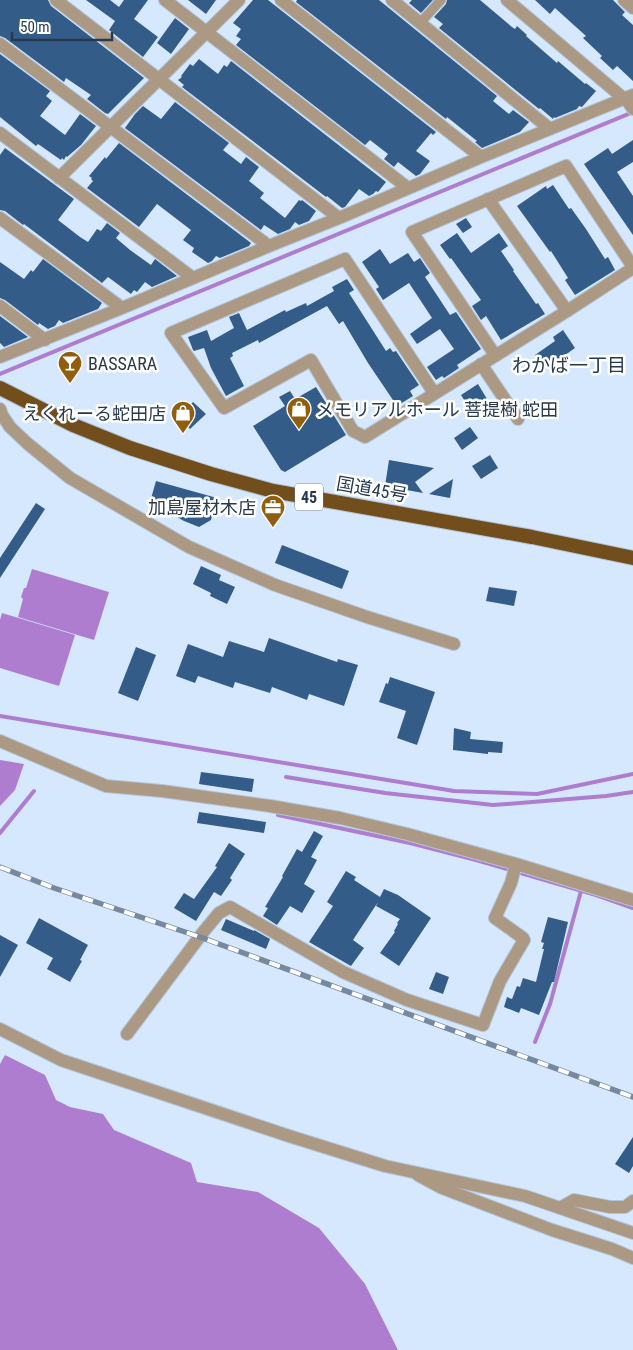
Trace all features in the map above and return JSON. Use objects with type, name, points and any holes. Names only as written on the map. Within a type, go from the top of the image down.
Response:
[{"type":"highway","name":"国道45号","points":[[0,388],[73,425],[130,448],[211,474],[273,491],[532,537],[633,558]]},
{"type":"street","points":[[56,0],[340,218]]},
{"type":"street","points":[[165,0],[408,188]]},
{"type":"street","points":[[59,178],[239,0]]},
{"type":"street","points":[[281,0],[481,157]]},
{"type":"street","points":[[392,0],[550,129]]},
{"type":"street","points":[[420,23],[440,0]]},
{"type":"street","points":[[507,0],[630,101]]},
{"type":"street","points":[[624,0],[633,8]]},
{"type":"street","points":[[0,44],[269,246]]},
{"type":"street","points":[[0,357],[340,218],[481,157],[550,129],[630,101]]},
{"type":"street","points":[[0,133],[193,278]]},
{"type":"street","points":[[434,394],[345,259],[171,333],[224,408],[311,360],[353,431],[365,436],[434,394],[567,311],[633,267],[566,166],[412,232],[495,355]]},
{"type":"street","points":[[488,199],[567,311]]},
{"type":"street","points":[[0,218],[122,308]]},
{"type":"street","points":[[0,306],[45,340]]},
{"type":"street","points":[[481,364],[518,419]]},
{"type":"street","points":[[0,409],[10,427],[70,478],[189,547],[275,585],[367,617],[454,644]]},
{"type":"street","points":[[0,741],[106,786],[162,791],[340,818],[407,834],[515,869],[633,900]]},
{"type":"street","points":[[127,1034],[214,919],[219,913],[230,908],[344,972],[408,1000],[483,1025],[500,981],[524,940],[494,918],[511,883],[515,869]]},
{"type":"street","points":[[0,1029],[61,1060],[289,1136],[386,1166],[525,1196],[633,1232]]},
{"type":"street","points":[[414,1172],[442,1188],[552,1230],[612,1249],[633,1258]]},
{"type":"street","points":[[560,1208],[574,1200],[610,1207],[625,1206],[633,1201]]},
{"type":"shaded area","points":[[32,569],[109,592],[94,640],[18,617],[23,599],[21,597]]},
{"type":"shaded area","points":[[2,613],[75,635],[59,686],[0,668],[0,620]]},
{"type":"shaded area","points":[[0,760],[24,764],[15,790],[0,806]]},
{"type":"shaded area","points":[[5,1055],[45,1075],[56,1100],[70,1107],[103,1114],[114,1130],[191,1163],[197,1182],[258,1192],[319,1228],[365,1284],[398,1350],[0,1350],[0,1064]]},
{"type":"building","points":[[0,0],[48,0],[51,6],[144,78],[108,114],[105,113],[87,99],[91,95],[66,78],[64,82],[0,36]]},
{"type":"building","points":[[86,0],[110,0],[119,7],[124,0],[148,0],[134,19],[158,37],[143,57],[109,30],[115,21]]},
{"type":"building","points":[[188,0],[216,0],[206,14]]},
{"type":"building","points":[[253,0],[268,0],[436,132],[433,135],[431,133],[416,151],[430,161],[420,174],[416,176],[398,162],[394,167],[384,159],[388,154],[370,140],[365,145],[236,45],[241,39],[236,36],[241,29],[233,23]]},
{"type":"building","points":[[297,0],[379,0],[497,96],[493,101],[509,114],[513,110],[529,122],[520,132],[482,148],[475,142],[477,141],[447,117],[446,119],[296,2]]},
{"type":"building","points":[[412,0],[433,0],[421,13],[409,3]]},
{"type":"building","points":[[447,0],[480,0],[512,27],[515,29],[517,26],[557,63],[558,61],[596,91],[582,107],[579,106],[577,109],[553,119],[439,28],[443,24],[434,17],[446,4]]},
{"type":"building","points":[[535,0],[613,0],[625,12],[622,15],[633,25],[633,81],[617,66],[613,70],[600,58],[602,56],[583,38],[586,36],[555,8],[550,14]]},
{"type":"building","points":[[175,18],[189,29],[171,54],[157,43]]},
{"type":"building","points":[[0,54],[50,91],[46,96],[52,101],[40,116],[65,135],[80,114],[96,126],[81,145],[66,156],[64,160],[62,158],[61,160],[38,144],[36,146],[0,117]]},
{"type":"building","points":[[199,59],[218,74],[224,65],[227,67],[231,61],[386,182],[378,192],[376,191],[369,196],[359,189],[345,207],[342,208],[182,87],[184,85],[178,80],[190,64],[193,66]]},
{"type":"building","points":[[175,102],[229,143],[223,150],[241,164],[246,157],[259,167],[249,181],[264,193],[260,198],[285,218],[299,200],[302,200],[316,211],[309,221],[299,225],[295,222],[290,229],[278,234],[264,225],[261,230],[125,128],[143,106],[161,119]]},
{"type":"building","points":[[633,140],[633,162],[617,172],[633,196],[633,235],[584,164],[608,148],[612,154]]},
{"type":"building","points":[[119,143],[251,243],[249,246],[220,258],[216,256],[208,263],[192,252],[194,248],[183,240],[191,230],[157,204],[139,227],[87,188],[93,181],[89,176]]},
{"type":"building","points":[[5,148],[74,199],[58,220],[80,237],[88,242],[97,229],[101,231],[107,223],[120,233],[116,238],[130,250],[151,265],[155,259],[177,276],[152,287],[145,282],[137,292],[134,290],[131,294],[108,277],[102,283],[24,224],[5,211],[0,210],[0,155]]},
{"type":"building","points":[[553,185],[569,209],[571,208],[586,229],[605,259],[608,257],[615,270],[575,295],[565,280],[568,278],[551,251],[517,206],[546,186],[547,189]]},
{"type":"building","points":[[466,218],[472,227],[463,233],[456,224]]},
{"type":"building","points":[[457,233],[471,253],[499,233],[508,246],[501,251],[536,304],[538,303],[545,314],[501,340],[486,316],[481,320],[472,306],[481,300],[440,245]]},
{"type":"building","points":[[380,249],[390,264],[408,253],[414,262],[420,258],[430,273],[425,277],[450,315],[456,312],[481,349],[457,365],[459,368],[444,378],[442,376],[436,380],[427,367],[454,349],[440,329],[417,344],[410,334],[432,318],[409,283],[383,300],[376,289],[379,287],[362,262]]},
{"type":"building","points":[[43,259],[102,303],[98,309],[63,323],[59,320],[55,326],[48,329],[39,323],[38,325],[0,298],[0,262],[24,279],[31,270],[33,272]]},
{"type":"building","points":[[347,279],[354,290],[349,293],[386,351],[390,348],[393,352],[396,351],[419,385],[410,391],[413,396],[397,406],[343,321],[339,324],[327,306],[259,343],[258,340],[232,353],[233,356],[230,358],[244,386],[226,396],[211,368],[204,348],[193,350],[188,337],[207,330],[211,341],[234,328],[229,317],[239,313],[247,330],[285,310],[286,312],[306,303],[307,306],[334,291],[332,287]]},
{"type":"building","points":[[0,316],[28,337],[4,347],[0,343]]},
{"type":"building","points":[[563,330],[575,348],[545,370],[535,355],[555,341],[553,337]]},
{"type":"building","points":[[478,384],[487,399],[470,409],[461,395]]},
{"type":"building","name":"メモリアルホール 菩提樹 蛇田","points":[[316,387],[346,435],[285,472],[281,470],[253,426],[285,406],[279,397],[290,391],[295,399]]},
{"type":"building","points":[[193,402],[206,414],[190,429],[178,416],[180,414],[178,413]]},
{"type":"building","points":[[470,427],[478,438],[462,450],[454,438]]},
{"type":"building","points":[[490,455],[498,468],[481,479],[472,466]]},
{"type":"building","points":[[389,460],[434,468],[415,482],[423,493],[385,486]]},
{"type":"building","points":[[453,479],[450,498],[429,494]]},
{"type":"building","points":[[156,481],[217,498],[211,520],[199,527],[150,502]]},
{"type":"building","points":[[36,503],[45,509],[0,578],[0,558]]},
{"type":"building","points":[[282,545],[349,571],[342,589],[275,563]]},
{"type":"building","points":[[201,566],[221,575],[219,580],[235,587],[227,604],[210,596],[211,593],[193,584]]},
{"type":"building","points":[[489,587],[517,591],[514,606],[486,601]]},
{"type":"building","points":[[269,638],[337,662],[338,659],[358,665],[344,706],[309,694],[307,700],[272,687],[270,693],[235,682],[233,688],[198,676],[195,683],[176,676],[188,644],[223,657],[229,641],[264,652]]},
{"type":"building","points":[[136,647],[156,655],[138,701],[118,693]]},
{"type":"building","points":[[390,677],[435,692],[417,745],[397,738],[406,711],[379,702]]},
{"type":"building","points":[[454,728],[471,732],[470,739],[503,742],[502,753],[488,752],[488,754],[453,750]]},
{"type":"building","points":[[201,772],[254,779],[252,792],[199,784]]},
{"type":"building","points":[[199,812],[266,822],[264,833],[197,823]]},
{"type":"building","points":[[314,831],[323,836],[311,857],[317,860],[304,884],[315,891],[302,913],[290,906],[277,925],[263,916],[268,908],[265,907],[297,849],[302,852]]},
{"type":"building","points":[[229,843],[245,854],[230,878],[232,880],[221,896],[214,892],[196,921],[174,908],[184,893],[194,899],[217,867],[215,866]]},
{"type":"building","points":[[346,871],[356,877],[354,880],[380,897],[384,889],[398,895],[431,918],[399,966],[380,953],[395,932],[400,919],[376,906],[378,902],[353,940],[364,948],[351,966],[309,942],[333,906],[327,902]]},
{"type":"building","points":[[548,917],[568,922],[554,982],[552,982],[539,1015],[521,1008],[519,1013],[504,1007],[507,997],[512,999],[517,986],[520,987],[523,978],[536,982],[544,949],[542,949],[544,943],[541,942]]},
{"type":"building","points":[[39,918],[88,945],[80,960],[82,961],[70,982],[47,969],[53,958],[26,943]]},
{"type":"building","points":[[226,919],[254,930],[270,939],[266,949],[221,930]]},
{"type":"building","points":[[0,935],[18,945],[0,977]]},
{"type":"building","points":[[436,972],[449,977],[443,994],[429,989]]},
{"type":"building","points":[[633,1137],[633,1166],[629,1173],[615,1164]]},
{"type":"waterway","points":[[0,374],[633,112]]},
{"type":"waterway","points":[[0,716],[454,791],[537,794],[633,774]]},
{"type":"waterway","points":[[286,777],[385,793],[493,805],[633,792]]},
{"type":"waterway","points":[[0,833],[34,791]]},
{"type":"waterway","points":[[278,815],[410,843],[476,860],[596,895],[633,908]]},
{"type":"waterway","points":[[535,1042],[550,1004],[581,891]]},
{"type":"railway","points":[[0,867],[54,888],[200,937],[633,1097]]},
{"type":"place","name":"BASSARA","points":[[70,384]]},
{"type":"place","name":"メモリアルホール 菩提樹 蛇田","points":[[299,430]]},
{"type":"place","name":"えくれーる蛇田店","points":[[183,434]]},
{"type":"place","name":"加島屋材木店","points":[[273,528]]},
{"type":"district","name":"わかば一丁目","points":[[569,365]]}]
